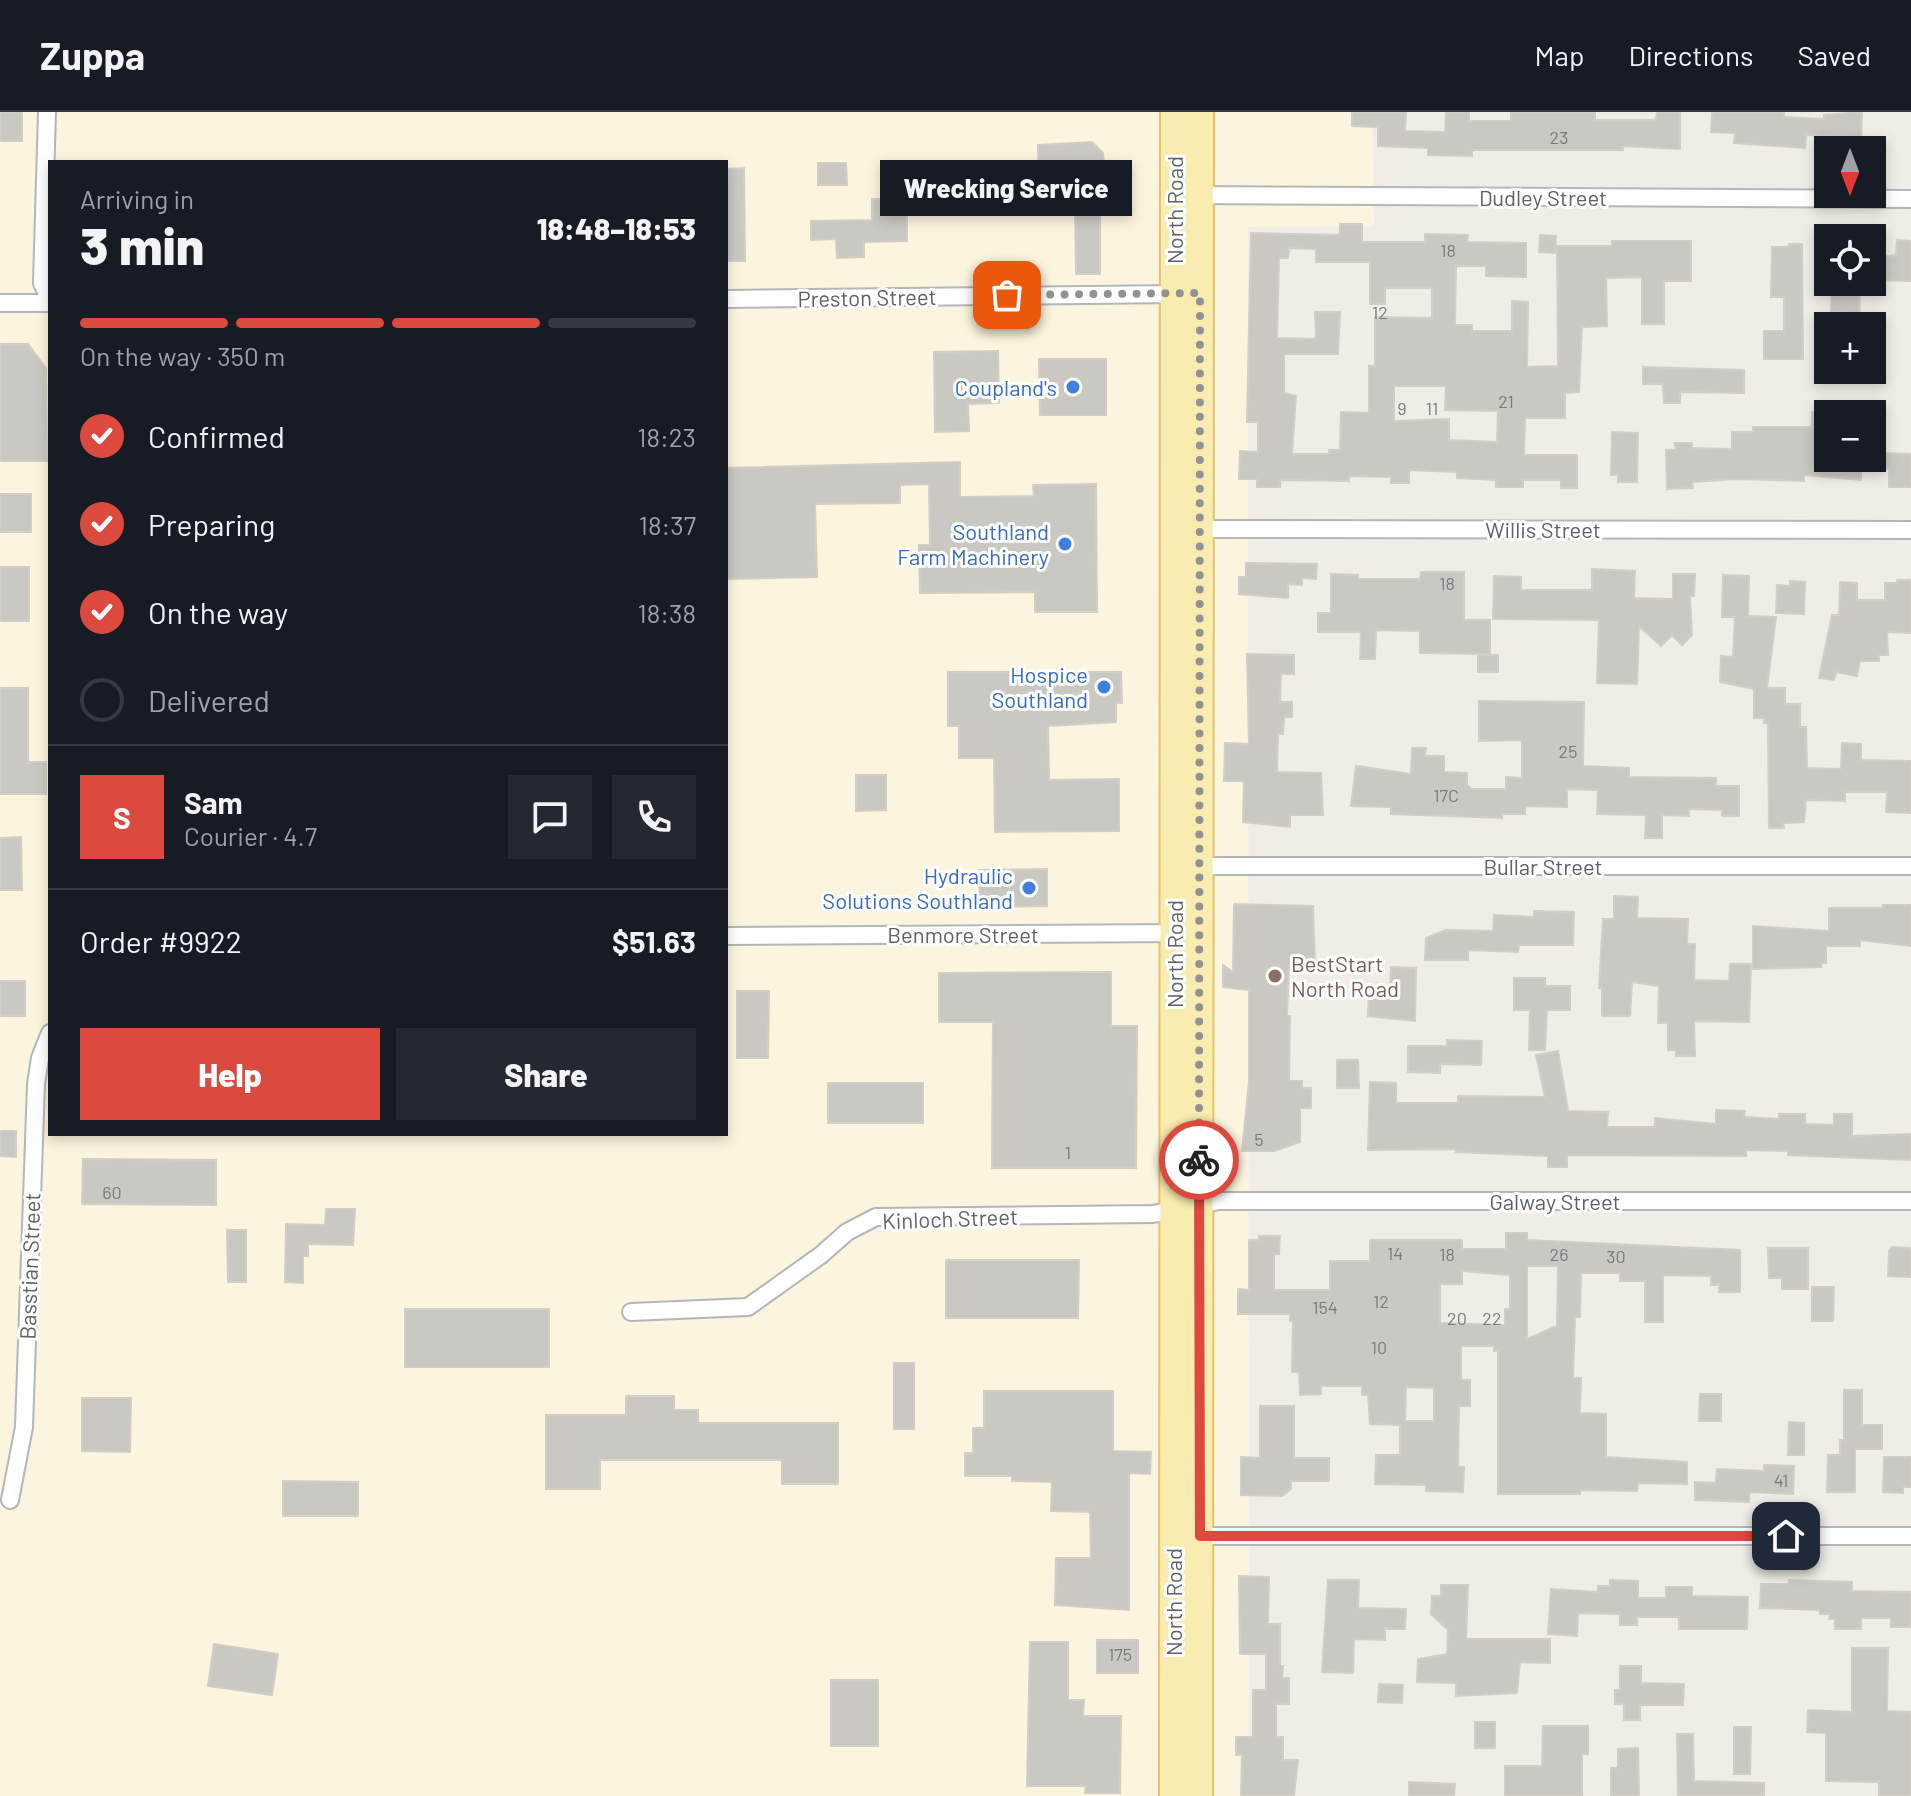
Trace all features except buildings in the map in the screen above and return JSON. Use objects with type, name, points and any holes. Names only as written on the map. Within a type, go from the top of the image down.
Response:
[{"type":"main road","name":"North Road","points":[[1174,112],[1200,293],[1187,529],[1187,1536],[1199,1796]]},
{"type":"main road","name":"North Road","points":[[1187,529],[1174,294],[1200,112]]},
{"type":"main road","name":"North Road","points":[[1173,1796],[1187,1536]]},
{"type":"street","points":[[47,112],[42,283],[48,296]]},
{"type":"street","name":"Dudley Street","points":[[1187,195],[1911,199]]},
{"type":"street","name":"Preston Street","points":[[728,299],[1200,293]]},
{"type":"street","points":[[0,303],[48,301]]},
{"type":"street","name":"Willis Street","points":[[1187,529],[1911,530]]},
{"type":"street","name":"Bullar Street","points":[[1187,866],[1911,866]]},
{"type":"street","name":"Benmore Street","points":[[728,936],[1187,933]]},
{"type":"street","name":"Basstian Street","points":[[10,1500],[24,1427],[36,1084],[40,1058],[48,1038]]},
{"type":"street","name":"Galway Street","points":[[1187,1207],[1219,1201],[1911,1201]]},
{"type":"street","name":"Kinloch Street","points":[[631,1312],[748,1307],[821,1255],[847,1232],[876,1217],[1153,1214],[1187,1207]]},
{"type":"street","points":[[1187,1536],[1911,1536]]},
{"type":"shaded area","points":[[0,112],[1373,112],[1374,226],[1248,227],[1249,1796],[0,1796]]},
{"type":"way so far","points":[[1007,295],[1200,293],[1199,1160]]},
{"type":"place","name":"Wrecking Service","points":[[1007,295]]},
{"type":"place","name":"Coupland's","points":[[1073,387]]},
{"type":"place","name":"Southland Farm Machinery","points":[[1065,544]]},
{"type":"place","name":"Hospice Southland","points":[[1104,687]]},
{"type":"place","name":"Hydraulic Solutions Southland","points":[[1029,888]]},
{"type":"place","name":"BestStart North Road","points":[[1275,976]]},
{"type":"route","points":[[1199,1160],[1200,1536],[1786,1536]]}]
